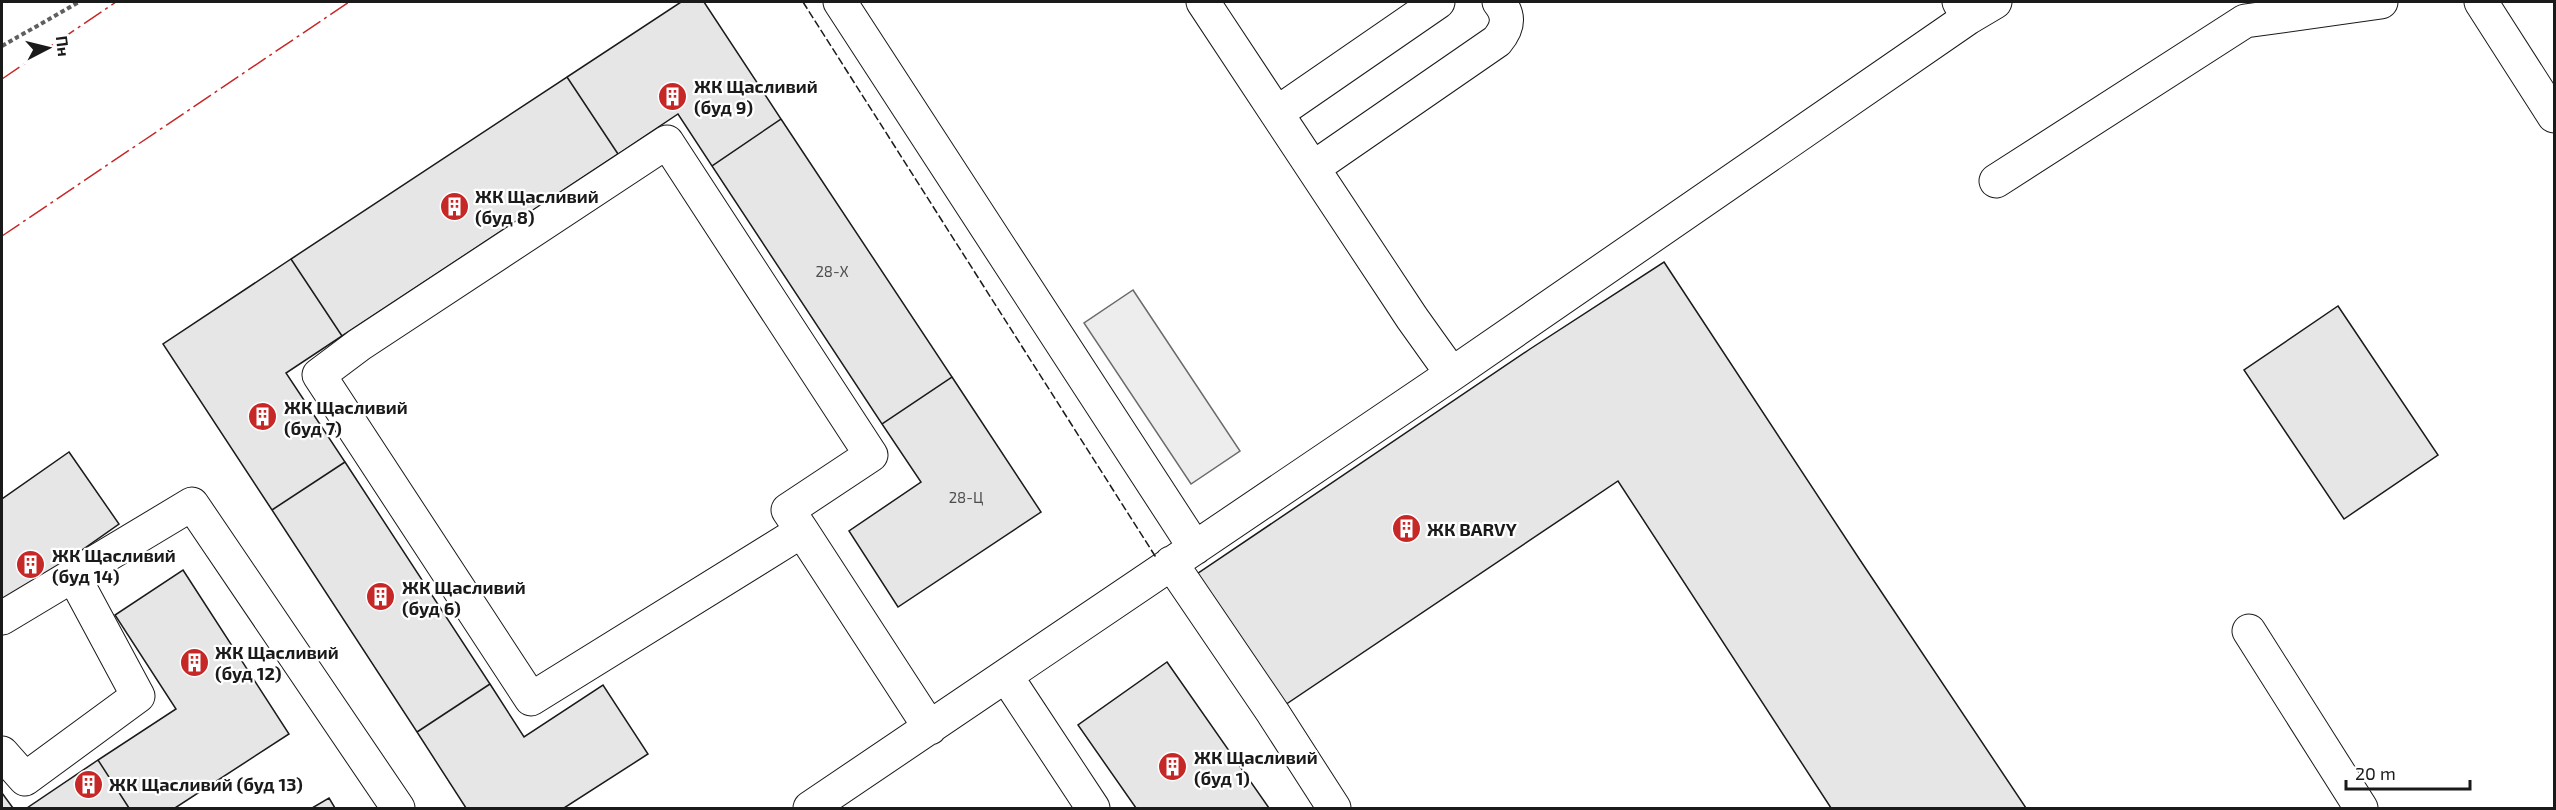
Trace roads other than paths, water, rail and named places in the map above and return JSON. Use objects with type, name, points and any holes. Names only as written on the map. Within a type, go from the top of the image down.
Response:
[{"type":"street","points":[[840,2],[1183,556],[1273,713],[1334,808]]},
{"type":"street","points":[[1203,2],[1412,318],[1452,374]]},
{"type":"street","points":[[1277,113],[1438,2]]},
{"type":"street","points":[[1313,168],[1497,41],[1505,31],[1507,18],[1499,2]]},
{"type":"street","points":[[1996,181],[2245,21],[2381,2]]},
{"type":"street","points":[[2481,2],[2554,116]]},
{"type":"street","points":[[814,808],[1452,374],[1974,7]]},
{"type":"street","points":[[802,531],[531,699],[319,375],[359,345],[667,142],[871,455],[788,510],[802,531],[930,728]]},
{"type":"street","points":[[2,618],[192,504],[398,808]]},
{"type":"street","points":[[2,753],[25,779],[138,696],[74,575]]},
{"type":"street","points":[[2249,631],[2361,808]]},
{"type":"street","points":[[1006,676],[1093,808]]},
{"type":"place","name":"ЖК Щасливий (буд 9)","points":[[673,96]]},
{"type":"place","name":"ЖК Щасливий (буд 8)","points":[[454,206]]},
{"type":"place","name":"ЖК Щасливий (буд 7)","points":[[263,417]]},
{"type":"place","name":"ЖК BARVY","points":[[1406,529]]},
{"type":"place","name":"ЖК Щасливий (буд 14)","points":[[31,565]]},
{"type":"place","name":"ЖК Щасливий (буд 6)","points":[[381,597]]},
{"type":"place","name":"ЖК Щасливий (буд 12)","points":[[194,662]]},
{"type":"place","name":"ЖК Щасливий (буд 1)","points":[[1173,767]]},
{"type":"place","name":"ЖК Щасливий (буд 13)","points":[[88,784]]}]
